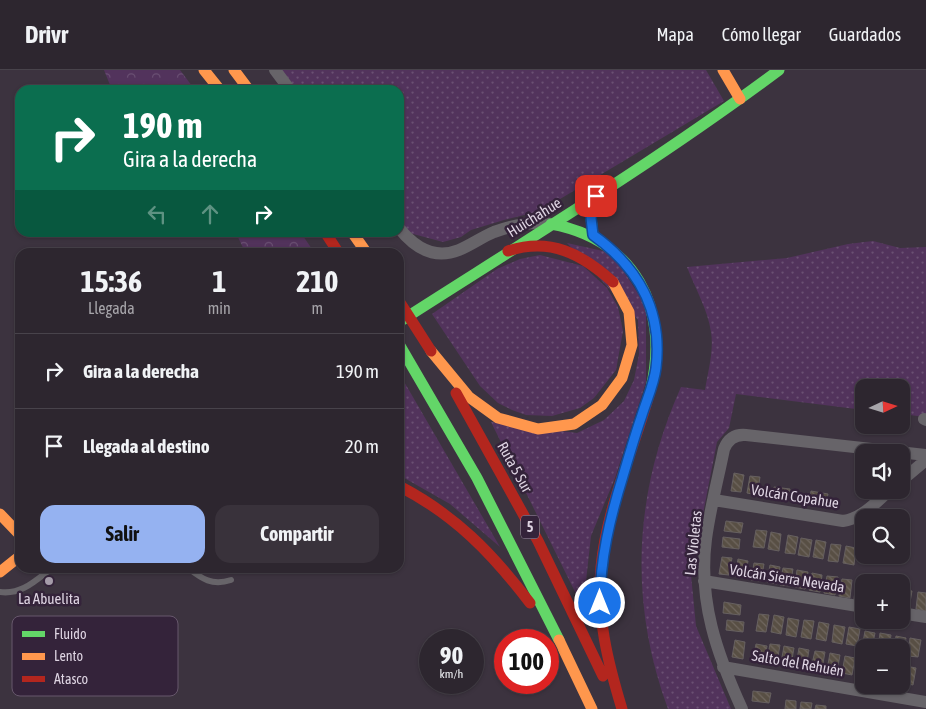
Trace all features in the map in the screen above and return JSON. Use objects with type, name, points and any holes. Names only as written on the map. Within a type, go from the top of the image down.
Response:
[{"type":"main road","points":[[204,70],[216,85]]},
{"type":"main road","points":[[234,70],[245,85]]},
{"type":"main road","points":[[723,70],[740,99]]},
{"type":"main road","name":"Huichahue","points":[[404,318],[596,196],[740,99],[779,70]]},
{"type":"main road","points":[[593,235],[591,218],[596,196]]},
{"type":"main road","points":[[551,224],[593,235],[621,258],[640,284],[651,310],[657,340],[656,368],[653,382],[622,478],[607,535],[601,569],[600,603],[605,637],[610,666],[622,709]]},
{"type":"main road","points":[[328,237],[335,248]]},
{"type":"main road","points":[[356,237],[363,248]]},
{"type":"main road","points":[[431,351],[475,402],[497,417],[520,426],[546,428],[572,423],[595,411],[614,393],[627,369],[632,341],[629,314],[617,288],[599,268],[565,249],[535,244],[517,247],[508,251]]},
{"type":"main road","name":"Ruta 5 Sur","points":[[404,309],[472,421],[538,541],[618,709]]},
{"type":"main road","name":"5","points":[[404,352],[486,493],[525,568],[592,709]]},
{"type":"main road","points":[[404,489],[448,514],[479,541],[518,586],[570,662]]},
{"type":"main road","points":[[0,514],[15,530]]},
{"type":"main road","points":[[0,572],[15,560]]},
{"type":"street","points":[[274,70],[286,85]]},
{"type":"street","points":[[404,234],[414,245],[440,254],[459,250],[481,238],[510,227],[533,222],[551,224]]},
{"type":"street","name":"Las Violetas","points":[[742,709],[723,667],[711,624],[704,581],[706,540],[726,444],[733,437],[746,435],[926,455]]},
{"type":"street","points":[[910,473],[926,460]]},
{"type":"street","name":"Volcán Copahue","points":[[871,509],[881,499]]},
{"type":"street","name":"Volcán Copahue","points":[[714,500],[836,520],[855,518]]},
{"type":"street","name":"Volcán Sierra Nevada","points":[[704,581],[855,606]]},
{"type":"street","points":[[910,614],[926,617]]},
{"type":"street","name":"Salto del Rehuén","points":[[723,667],[926,702]]},
{"type":"lane","points":[[0,592],[11,592],[25,588],[45,573]]},
{"type":"lane","points":[[195,573],[207,581],[219,583],[231,580]]},
{"type":"green space","points":[[104,70],[180,70],[191,85],[110,85]]},
{"type":"green space","points":[[275,70],[706,70],[724,101],[540,211],[471,230],[461,237],[443,242],[404,232],[404,85],[286,85]]},
{"type":"green space","points":[[238,237],[304,237],[311,248],[243,248]]},
{"type":"green space","points":[[873,241],[900,248],[926,247],[926,417],[910,415],[910,379],[855,379],[855,409],[736,394],[729,428],[717,442],[691,575],[696,626],[731,709],[668,709],[655,668],[647,627],[642,587],[642,546],[646,506],[654,466],[665,427],[681,387],[705,390],[710,361],[712,339],[709,324],[687,267],[787,258],[848,244]]},
{"type":"green space","points":[[567,243],[612,253],[646,306],[646,382],[615,478],[591,536],[583,608],[491,422],[577,433],[604,420],[624,401],[634,380],[639,354],[638,320]]},
{"type":"green space","points":[[540,255],[583,266],[607,288],[618,307],[623,331],[616,370],[594,398],[580,408],[552,416],[526,415],[498,403],[480,386],[432,314],[497,269],[520,259]]},
{"type":"green space","points":[[404,382],[500,547],[450,504],[404,478]]},
{"type":"building","points":[[734,473],[744,475],[741,492],[731,491]]},
{"type":"building","points":[[750,476],[760,477],[757,495],[747,493]]},
{"type":"building","points":[[774,487],[790,489],[789,499],[772,497]]},
{"type":"building","points":[[811,491],[828,494],[826,504],[809,502]]},
{"type":"building","points":[[726,521],[743,523],[741,533],[724,531]]},
{"type":"building","points":[[756,530],[767,531],[764,548],[753,547]]},
{"type":"building","points":[[771,532],[781,534],[779,551],[768,549]]},
{"type":"building","points":[[788,535],[798,537],[795,554],[785,553]]},
{"type":"building","points":[[723,537],[740,539],[739,549],[722,547]]},
{"type":"building","points":[[801,538],[812,540],[809,557],[798,555]]},
{"type":"building","points":[[816,540],[826,542],[823,559],[813,557]]},
{"type":"building","points":[[831,544],[841,545],[838,562],[828,561]]},
{"type":"building","points":[[846,546],[855,548],[854,565],[843,563]]},
{"type":"building","points":[[722,557],[732,558],[729,575],[719,574]]},
{"type":"building","points":[[738,559],[748,561],[745,578],[735,576]]},
{"type":"building","points":[[754,563],[764,564],[761,581],[751,580]]},
{"type":"building","points":[[770,565],[780,567],[777,584],[767,582]]},
{"type":"building","points":[[783,568],[793,569],[790,586],[780,585]]},
{"type":"building","points":[[797,570],[808,572],[805,589],[795,587]]},
{"type":"building","points":[[812,573],[822,575],[820,592],[809,590]]},
{"type":"building","points":[[827,576],[838,577],[835,595],[824,593]]},
{"type":"building","points":[[842,579],[852,580],[850,598],[839,596]]},
{"type":"building","points":[[918,592],[926,593],[926,611],[916,609]]},
{"type":"building","points":[[724,602],[741,605],[740,615],[723,613]]},
{"type":"building","points":[[759,614],[769,615],[766,632],[756,631]]},
{"type":"building","points":[[774,615],[784,617],[781,634],[771,632]]},
{"type":"building","points":[[788,618],[799,620],[796,637],[786,635]]},
{"type":"building","points":[[727,620],[744,622],[743,632],[726,630]]},
{"type":"building","points":[[804,620],[814,621],[811,639],[801,637]]},
{"type":"building","points":[[819,622],[829,624],[826,641],[816,639]]},
{"type":"building","points":[[834,625],[845,627],[842,644],[832,642]]},
{"type":"building","points":[[849,627],[860,629],[858,639],[855,639],[855,646],[846,644]]},
{"type":"building","points":[[865,631],[875,633],[874,639],[864,639]]},
{"type":"building","points":[[880,633],[891,635],[890,639],[879,639]]},
{"type":"building","points":[[896,636],[906,638],[906,639],[896,639]]},
{"type":"building","points":[[910,639],[921,640],[918,657],[910,656]]},
{"type":"building","points":[[735,640],[745,642],[743,659],[732,657]]},
{"type":"building","points":[[756,644],[767,646],[764,663],[753,661]]},
{"type":"building","points":[[770,644],[780,645],[777,662],[767,661]]},
{"type":"building","points":[[784,646],[794,648],[791,665],[781,663]]},
{"type":"building","points":[[799,648],[809,650],[806,667],[796,665]]},
{"type":"building","points":[[815,651],[825,652],[822,669],[811,668]]},
{"type":"building","points":[[830,653],[840,655],[837,672],[827,670]]},
{"type":"building","points":[[845,656],[855,658],[852,675],[842,673]]},
{"type":"building","points":[[910,667],[916,668],[913,685],[910,684]]},
{"type":"building","points":[[753,691],[771,693],[769,703],[752,701]]},
{"type":"building","points":[[786,700],[796,701],[796,709],[785,709]]},
{"type":"building","points":[[801,702],[812,703],[811,709],[800,709]]},
{"type":"building","points":[[816,705],[826,706],[826,709],[815,709]]},
{"type":"traffic: fast","points":[[404,319],[639,168],[779,70]]},
{"type":"traffic: fast","points":[[593,235],[591,218],[596,196]]},
{"type":"traffic: fast","points":[[551,224],[580,232],[604,245],[624,261],[639,282],[650,305],[655,331],[656,359],[651,388]]},
{"type":"traffic: fast","points":[[404,353],[477,478],[553,629]]},
{"type":"traffic: slow","points":[[204,70],[216,85]]},
{"type":"traffic: slow","points":[[234,70],[245,85]]},
{"type":"traffic: slow","points":[[723,70],[740,99]]},
{"type":"traffic: slow","points":[[356,237],[363,248]]},
{"type":"traffic: slow","points":[[431,351],[469,397],[498,418],[538,429],[574,424],[602,405],[622,378],[632,345],[629,312],[613,282]]},
{"type":"traffic: slow","points":[[0,514],[15,530]]},
{"type":"traffic: slow","points":[[0,572],[15,560]]},
{"type":"traffic: slow","points":[[559,640],[592,709]]},
{"type":"traffic: jam","points":[[328,237],[335,248]]},
{"type":"traffic: jam","points":[[508,251],[523,247],[552,247],[577,256],[613,282]]},
{"type":"traffic: jam","points":[[404,309],[431,351]]},
{"type":"traffic: jam","points":[[622,709],[604,639],[600,603],[601,567],[604,544],[615,499],[651,388]]},
{"type":"traffic: jam","points":[[456,393],[538,541],[603,676]]},
{"type":"traffic: jam","points":[[404,489],[438,509],[471,537],[487,552],[530,603]]},
{"type":"place","name":"La Abuelita","points":[[49,581]]},
{"type":"route","points":[[596,196],[591,211],[593,235],[616,253],[634,273],[646,295],[655,325],[657,340],[656,368],[653,382],[622,478],[603,552],[600,603]]}]
